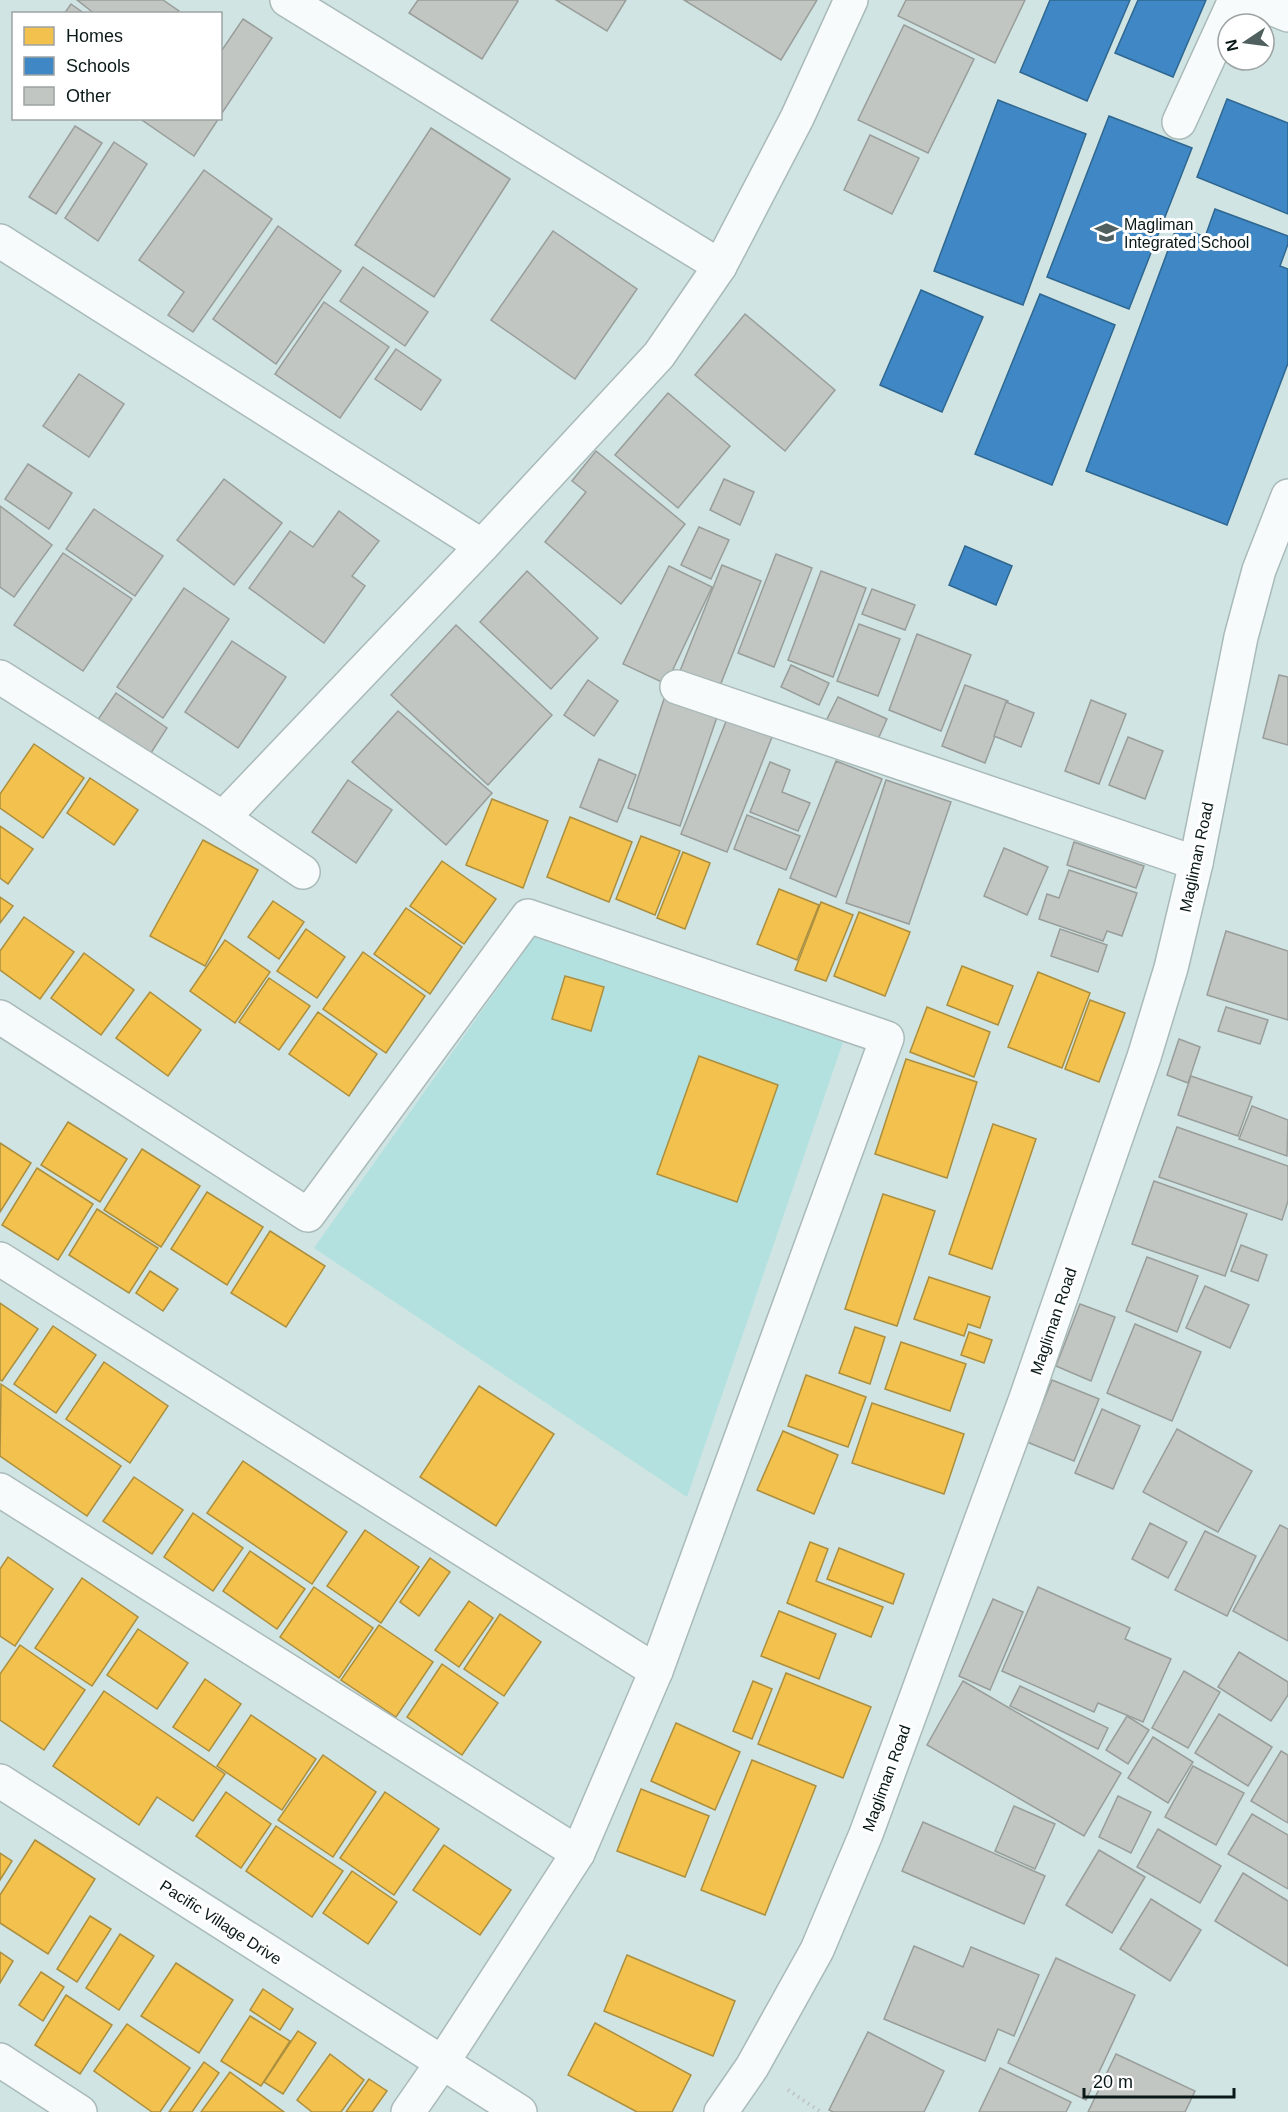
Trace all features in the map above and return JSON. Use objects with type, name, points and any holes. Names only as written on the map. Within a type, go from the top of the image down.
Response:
[{"type":"street","points":[[287,0],[720,266]]},
{"type":"street","points":[[223,818],[482,546],[659,355],[720,266],[796,118],[851,0]]},
{"type":"street","points":[[1179,122],[1235,0]]},
{"type":"street","points":[[1252,0],[1288,15]]},
{"type":"street","points":[[0,242],[482,546]]},
{"type":"street","name":"Magliman Road","points":[[721,2112],[752,2067],[818,1950],[866,1834],[1029,1390],[1130,1100],[1171,968],[1196,863],[1241,637],[1259,570],[1288,496]]},
{"type":"street","points":[[0,677],[223,818],[303,872]]},
{"type":"street","points":[[677,687],[1196,863]]},
{"type":"street","points":[[0,1017],[308,1215],[528,916],[887,1038],[656,1671],[578,1853],[408,2112]]},
{"type":"street","points":[[0,1259],[656,1671]]},
{"type":"street","points":[[0,1490],[578,1853]]},
{"type":"street","name":"Pacific Village Drive","points":[[0,1781],[520,2112]]},
{"type":"street","points":[[0,2060],[80,2112]]},
{"type":"shaded area","points":[[534,937],[843,1042],[687,1497],[314,1248]]},
{"type":"building: Homes","points":[[34,744],[84,778],[43,838],[0,808],[0,794]]},
{"type":"building: Homes","points":[[90,778],[138,810],[114,845],[67,813]]},
{"type":"building: Homes","points":[[492,799],[548,821],[523,888],[466,865]]},
{"type":"building: Homes","points":[[570,817],[632,842],[609,902],[547,877]]},
{"type":"building: Homes","points":[[0,826],[33,849],[8,884],[0,878]]},
{"type":"building: Homes","points":[[641,836],[680,851],[655,915],[616,899]]},
{"type":"building: Homes","points":[[203,840],[258,870],[205,966],[150,936]]},
{"type":"building: Homes","points":[[683,852],[710,863],[685,929],[657,918]]},
{"type":"building: Homes","points":[[442,861],[496,899],[464,944],[410,906]]},
{"type":"building: Homes","points":[[779,889],[819,905],[797,960],[757,944]]},
{"type":"building: Homes","points":[[0,897],[13,906],[0,923]]},
{"type":"building: Homes","points":[[273,901],[304,922],[279,959],[248,937]]},
{"type":"building: Homes","points":[[821,902],[853,915],[826,981],[795,970]]},
{"type":"building: Homes","points":[[406,908],[462,947],[430,994],[374,954]]},
{"type":"building: Homes","points":[[859,912],[910,932],[885,996],[834,976]]},
{"type":"building: Homes","points":[[24,917],[74,952],[40,999],[0,970],[0,951]]},
{"type":"building: Homes","points":[[306,929],[345,957],[317,998],[277,971]]},
{"type":"building: Homes","points":[[225,940],[270,972],[235,1023],[190,991]]},
{"type":"building: Homes","points":[[363,952],[425,996],[386,1053],[323,1009]]},
{"type":"building: Homes","points":[[84,953],[134,990],[101,1035],[51,998]]},
{"type":"building: Homes","points":[[962,966],[1013,986],[998,1025],[947,1005]]},
{"type":"building: Homes","points":[[1038,972],[1090,993],[1062,1068],[1008,1047]]},
{"type":"building: Homes","points":[[565,976],[604,987],[591,1031],[552,1019]]},
{"type":"building: Homes","points":[[269,978],[310,1006],[279,1050],[239,1022]]},
{"type":"building: Homes","points":[[150,992],[201,1030],[168,1076],[116,1038]]},
{"type":"building: Homes","points":[[1090,1000],[1125,1013],[1099,1082],[1065,1069]]},
{"type":"building: Homes","points":[[927,1007],[990,1032],[974,1077],[910,1052]]},
{"type":"building: Homes","points":[[318,1012],[377,1054],[349,1096],[289,1054]]},
{"type":"building: Homes","points":[[699,1056],[778,1085],[737,1202],[657,1174]]},
{"type":"building: Homes","points":[[906,1059],[977,1082],[947,1178],[875,1154]]},
{"type":"building: Homes","points":[[68,1122],[127,1159],[100,1202],[41,1165]]},
{"type":"building: Homes","points":[[993,1124],[1036,1139],[992,1269],[949,1254]]},
{"type":"building: Homes","points":[[0,1143],[31,1163],[0,1212]]},
{"type":"building: Homes","points":[[142,1149],[200,1186],[161,1247],[104,1210]]},
{"type":"building: Homes","points":[[37,1168],[93,1204],[58,1260],[2,1225]]},
{"type":"building: Homes","points":[[207,1192],[263,1227],[227,1285],[171,1249]]},
{"type":"building: Homes","points":[[883,1194],[935,1211],[897,1326],[845,1309]]},
{"type":"building: Homes","points":[[97,1209],[158,1248],[129,1293],[69,1255]]},
{"type":"building: Homes","points":[[270,1231],[325,1266],[286,1327],[231,1293]]},
{"type":"building: Homes","points":[[150,1271],[178,1289],[163,1311],[136,1293]]},
{"type":"building: Homes","points":[[929,1277],[990,1297],[980,1328],[968,1324],[964,1336],[914,1319]]},
{"type":"building: Homes","points":[[0,1303],[38,1329],[2,1381],[0,1380]]},
{"type":"building: Homes","points":[[53,1326],[96,1355],[56,1413],[14,1384]]},
{"type":"building: Homes","points":[[855,1327],[885,1337],[870,1384],[839,1373]]},
{"type":"building: Homes","points":[[969,1332],[992,1340],[984,1363],[961,1355]]},
{"type":"building: Homes","points":[[901,1342],[966,1364],[950,1411],[885,1389]]},
{"type":"building: Homes","points":[[104,1362],[168,1406],[130,1463],[66,1419]]},
{"type":"building: Homes","points":[[806,1375],[866,1397],[848,1447],[788,1426]]},
{"type":"building: Homes","points":[[1,1384],[121,1466],[87,1516],[0,1456]]},
{"type":"building: Homes","points":[[479,1386],[554,1434],[496,1526],[420,1477]]},
{"type":"building: Homes","points":[[872,1403],[964,1434],[944,1494],[852,1463]]},
{"type":"building: Homes","points":[[783,1431],[838,1455],[814,1514],[757,1490]]},
{"type":"building: Homes","points":[[243,1461],[347,1532],[312,1584],[207,1513]]},
{"type":"building: Homes","points":[[134,1477],[183,1510],[152,1554],[103,1521]]},
{"type":"building: Homes","points":[[193,1513],[243,1548],[213,1591],[164,1557]]},
{"type":"building: Homes","points":[[365,1530],[419,1567],[381,1623],[327,1586]]},
{"type":"building: Homes","points":[[810,1542],[828,1549],[816,1581],[883,1607],[871,1637],[787,1603]]},
{"type":"building: Homes","points":[[839,1548],[904,1574],[893,1604],[827,1579]]},
{"type":"building: Homes","points":[[250,1551],[305,1589],[277,1629],[223,1591]]},
{"type":"building: Homes","points":[[8,1557],[53,1589],[15,1646],[0,1636],[0,1569]]},
{"type":"building: Homes","points":[[430,1558],[450,1572],[419,1616],[400,1602]]},
{"type":"building: Homes","points":[[82,1578],[138,1617],[92,1686],[35,1648]]},
{"type":"building: Homes","points":[[314,1587],[373,1628],[339,1678],[280,1637]]},
{"type":"building: Homes","points":[[469,1601],[493,1618],[459,1667],[435,1650]]},
{"type":"building: Homes","points":[[779,1611],[836,1634],[819,1679],[761,1656]]},
{"type":"building: Homes","points":[[500,1614],[541,1642],[504,1696],[464,1669]]},
{"type":"building: Homes","points":[[379,1625],[433,1662],[396,1717],[341,1680]]},
{"type":"building: Homes","points":[[138,1629],[188,1663],[157,1709],[107,1675]]},
{"type":"building: Homes","points":[[20,1645],[85,1690],[44,1750],[0,1720],[0,1674]]},
{"type":"building: Homes","points":[[442,1664],[498,1703],[462,1755],[407,1717]]},
{"type":"building: Homes","points":[[786,1673],[871,1707],[843,1778],[758,1744]]},
{"type":"building: Homes","points":[[205,1679],[241,1704],[209,1751],[173,1727]]},
{"type":"building: Homes","points":[[753,1681],[772,1689],[752,1739],[733,1731]]},
{"type":"building: Homes","points":[[104,1691],[225,1774],[193,1821],[157,1797],[139,1825],[53,1766]]},
{"type":"building: Homes","points":[[251,1715],[316,1759],[282,1810],[217,1766]]},
{"type":"building: Homes","points":[[676,1723],[740,1752],[715,1810],[651,1781]]},
{"type":"building: Homes","points":[[323,1755],[376,1792],[333,1857],[278,1820]]},
{"type":"building: Homes","points":[[752,1760],[816,1786],[765,1915],[701,1890]]},
{"type":"building: Homes","points":[[641,1789],[709,1816],[685,1877],[617,1851]]},
{"type":"building: Homes","points":[[226,1792],[271,1824],[241,1868],[196,1836]]},
{"type":"building: Homes","points":[[385,1792],[439,1829],[394,1895],[340,1858]]},
{"type":"building: Homes","points":[[276,1826],[343,1871],[312,1917],[246,1871]]},
{"type":"building: Homes","points":[[35,1840],[95,1879],[48,1954],[0,1923],[0,1895]]},
{"type":"building: Homes","points":[[444,1845],[511,1890],[480,1935],[413,1890]]},
{"type":"building: Homes","points":[[0,1853],[12,1861],[0,1880]]},
{"type":"building: Homes","points":[[352,1871],[397,1902],[368,1944],[323,1913]]},
{"type":"building: Homes","points":[[90,1916],[111,1929],[77,1982],[57,1969]]},
{"type":"building: Homes","points":[[120,1934],[154,1956],[119,2010],[86,1988]]},
{"type":"building: Homes","points":[[0,1952],[13,1961],[0,1983]]},
{"type":"building: Homes","points":[[627,1955],[735,2001],[713,2056],[604,2011]]},
{"type":"building: Homes","points":[[176,1963],[233,2000],[199,2053],[141,2016]]},
{"type":"building: Homes","points":[[41,1972],[64,1987],[43,2021],[19,2005]]},
{"type":"building: Homes","points":[[263,1989],[293,2009],[280,2030],[250,2010]]},
{"type":"building: Homes","points":[[66,1995],[112,2025],[80,2074],[35,2045]]},
{"type":"building: Homes","points":[[250,2016],[290,2041],[261,2086],[221,2061]]},
{"type":"building: Homes","points":[[595,2023],[691,2075],[672,2112],[637,2112],[568,2075]]},
{"type":"building: Homes","points":[[127,2024],[190,2068],[160,2112],[152,2112],[94,2071]]},
{"type":"building: Homes","points":[[298,2031],[316,2043],[283,2094],[264,2082]]},
{"type":"building: Homes","points":[[330,2054],[364,2080],[341,2112],[312,2112],[297,2100]]},
{"type":"building: Homes","points":[[204,2062],[219,2073],[192,2112],[169,2112]]},
{"type":"building: Homes","points":[[230,2072],[284,2112],[201,2112]]},
{"type":"building: Homes","points":[[369,2079],[387,2091],[372,2112],[346,2112]]},
{"type":"building: Schools","points":[[1050,0],[1130,0],[1087,101],[1020,72]]},
{"type":"building: Schools","points":[[1138,0],[1206,0],[1173,77],[1115,53]]},
{"type":"building: Schools","points":[[1227,99],[1288,123],[1288,214],[1197,177]]},
{"type":"building: Schools","points":[[998,100],[1086,134],[1023,305],[934,271]]},
{"type":"building: Schools","points":[[1109,116],[1192,148],[1129,309],[1047,277]]},
{"type":"building: Schools","points":[[1215,209],[1288,236],[1288,244],[1280,266],[1288,269],[1288,363],[1227,525],[1086,471],[1177,226],[1205,237]]},
{"type":"building: Schools","points":[[921,290],[983,317],[942,412],[880,385]]},
{"type":"building: Schools","points":[[1040,294],[1115,325],[1052,485],[975,454]]},
{"type":"building: Schools","points":[[965,546],[1012,566],[996,605],[949,585]]},
{"type":"building: Other","points":[[77,0],[163,0],[179,11],[178,12],[92,12]]},
{"type":"building: Other","points":[[418,0],[518,1],[482,59],[409,13]]},
{"type":"building: Other","points":[[556,0],[626,0],[607,31]]},
{"type":"building: Other","points":[[684,0],[817,0],[781,60]]},
{"type":"building: Other","points":[[906,0],[1025,0],[995,63],[898,16]]},
{"type":"building: Other","points":[[71,4],[82,12],[65,12]]},
{"type":"building: Other","points":[[243,19],[272,38],[222,113],[222,50]]},
{"type":"building: Other","points":[[904,25],[974,59],[928,153],[858,120]]},
{"type":"building: Other","points":[[142,120],[218,120],[194,156]]},
{"type":"building: Other","points":[[75,126],[102,143],[56,214],[29,197]]},
{"type":"building: Other","points":[[431,128],[510,179],[434,297],[355,245]]},
{"type":"building: Other","points":[[870,135],[919,158],[892,214],[844,190]]},
{"type":"building: Other","points":[[114,142],[147,164],[98,241],[65,218]]},
{"type":"building: Other","points":[[204,170],[272,219],[193,332],[168,315],[184,292],[139,260]]},
{"type":"building: Other","points":[[278,226],[341,271],[276,364],[213,319]]},
{"type":"building: Other","points":[[553,231],[637,289],[575,379],[491,320]]},
{"type":"building: Other","points":[[363,267],[428,312],[405,346],[340,301]]},
{"type":"building: Other","points":[[324,302],[389,347],[340,418],[275,374]]},
{"type":"building: Other","points":[[745,314],[835,390],[785,451],[695,375]]},
{"type":"building: Other","points":[[396,349],[441,380],[421,410],[375,379]]},
{"type":"building: Other","points":[[79,374],[124,404],[89,457],[43,426]]},
{"type":"building: Other","points":[[668,393],[730,446],[678,508],[615,455]]},
{"type":"building: Other","points":[[596,451],[685,524],[621,604],[545,542],[586,492],[572,481]]},
{"type":"building: Other","points":[[28,464],[72,493],[49,529],[5,499]]},
{"type":"building: Other","points":[[224,479],[282,523],[234,585],[177,540]]},
{"type":"building: Other","points":[[724,479],[754,492],[740,525],[710,510]]},
{"type":"building: Other","points":[[0,506],[52,545],[14,597],[0,587]]},
{"type":"building: Other","points":[[94,509],[163,556],[135,596],[66,549]]},
{"type":"building: Other","points":[[339,511],[379,541],[352,576],[365,586],[324,643],[249,588],[290,531],[313,547]]},
{"type":"building: Other","points":[[699,527],[729,540],[711,579],[681,565]]},
{"type":"building: Other","points":[[63,553],[132,599],[83,671],[14,625]]},
{"type":"building: Other","points":[[776,554],[812,568],[774,667],[738,653]]},
{"type":"building: Other","points":[[722,565],[761,581],[718,691],[678,676]]},
{"type":"building: Other","points":[[669,566],[712,587],[666,684],[623,664]]},
{"type":"building: Other","points":[[527,571],[598,638],[551,689],[480,622]]},
{"type":"building: Other","points":[[821,571],[866,588],[833,677],[788,660]]},
{"type":"building: Other","points":[[184,588],[229,619],[163,718],[117,687]]},
{"type":"building: Other","points":[[872,589],[915,605],[905,630],[862,614]]},
{"type":"building: Other","points":[[859,624],[900,639],[878,696],[837,681]]},
{"type":"building: Other","points":[[456,625],[552,715],[488,785],[391,695]]},
{"type":"building: Other","points":[[917,634],[971,655],[941,731],[889,710]]},
{"type":"building: Other","points":[[232,641],[286,677],[238,748],[185,712]]},
{"type":"building: Other","points":[[791,665],[829,683],[819,705],[781,687]]},
{"type":"building: Other","points":[[1279,675],[1288,677],[1288,745],[1263,738]]},
{"type":"building: Other","points":[[588,680],[618,701],[594,736],[564,715]]},
{"type":"building: Other","points":[[965,685],[1008,701],[985,763],[942,746]]},
{"type":"building: Other","points":[[116,693],[167,728],[149,756],[97,721]]},
{"type":"building: Other","points":[[838,697],[887,719],[875,746],[825,723]]},
{"type":"building: Other","points":[[664,699],[717,717],[680,826],[628,808]]},
{"type":"building: Other","points":[[1091,700],[1126,714],[1099,784],[1065,771]]},
{"type":"building: Other","points":[[1006,702],[1034,713],[1021,747],[994,736]]},
{"type":"building: Other","points":[[398,711],[492,793],[446,845],[352,762]]},
{"type":"building: Other","points":[[727,719],[772,737],[727,852],[681,834]]},
{"type":"building: Other","points":[[1128,737],[1163,751],[1145,799],[1109,785]]},
{"type":"building: Other","points":[[599,759],[636,775],[617,822],[580,807]]},
{"type":"building: Other","points":[[836,761],[882,779],[836,897],[790,878]]},
{"type":"building: Other","points":[[770,762],[790,770],[782,792],[810,803],[798,831],[750,812]]},
{"type":"building: Other","points":[[348,780],[392,810],[356,863],[312,832]]},
{"type":"building: Other","points":[[886,780],[951,802],[909,924],[846,903]]},
{"type":"building: Other","points":[[747,815],[800,836],[786,870],[734,849]]},
{"type":"building: Other","points":[[1074,842],[1144,866],[1136,888],[1067,865]]},
{"type":"building: Other","points":[[1004,848],[1048,867],[1027,915],[984,896]]},
{"type":"building: Other","points":[[1069,870],[1137,893],[1122,936],[1107,931],[1103,941],[1039,919],[1047,894],[1059,898]]},
{"type":"building: Other","points":[[1060,929],[1107,945],[1098,972],[1051,956]]},
{"type":"building: Other","points":[[1226,931],[1288,951],[1288,1020],[1207,995]]},
{"type":"building: Other","points":[[1226,1007],[1268,1020],[1260,1044],[1218,1031]]},
{"type":"building: Other","points":[[1179,1039],[1200,1047],[1188,1083],[1167,1075]]},
{"type":"building: Other","points":[[1191,1076],[1252,1097],[1238,1136],[1178,1115]]},
{"type":"building: Other","points":[[1252,1106],[1288,1120],[1287,1156],[1239,1139]]},
{"type":"building: Other","points":[[1177,1127],[1288,1166],[1288,1201],[1282,1220],[1159,1177]]},
{"type":"building: Other","points":[[1154,1181],[1247,1214],[1225,1276],[1132,1244]]},
{"type":"building: Other","points":[[1241,1245],[1267,1255],[1258,1281],[1231,1271]]},
{"type":"building: Other","points":[[1147,1257],[1198,1276],[1177,1332],[1126,1311]]},
{"type":"building: Other","points":[[1205,1286],[1249,1305],[1230,1348],[1186,1328]]},
{"type":"building: Other","points":[[1080,1304],[1115,1317],[1091,1381],[1056,1366]]},
{"type":"building: Other","points":[[1135,1324],[1201,1352],[1172,1421],[1107,1393]]},
{"type":"building: Other","points":[[1052,1380],[1099,1399],[1074,1461],[1027,1442]]},
{"type":"building: Other","points":[[1102,1409],[1140,1426],[1113,1489],[1075,1473]]},
{"type":"building: Other","points":[[1177,1429],[1252,1471],[1218,1532],[1143,1492]]},
{"type":"building: Other","points":[[1150,1523],[1187,1542],[1168,1578],[1132,1559]]},
{"type":"building: Other","points":[[1280,1525],[1288,1529],[1288,1641],[1233,1611]]},
{"type":"building: Other","points":[[1205,1531],[1256,1556],[1227,1616],[1175,1590]]},
{"type":"building: Other","points":[[1038,1587],[1130,1628],[1125,1639],[1171,1659],[1143,1722],[1098,1703],[1094,1712],[1002,1671]]},
{"type":"building: Other","points":[[993,1599],[1023,1612],[990,1690],[959,1676]]},
{"type":"building: Other","points":[[1239,1652],[1288,1682],[1288,1695],[1271,1721],[1218,1687]]},
{"type":"building: Other","points":[[1184,1671],[1220,1692],[1188,1748],[1152,1728]]},
{"type":"building: Other","points":[[963,1681],[1121,1773],[1084,1836],[927,1745]]},
{"type":"building: Other","points":[[1020,1686],[1108,1728],[1098,1749],[1010,1706]]},
{"type":"building: Other","points":[[1219,1714],[1272,1747],[1248,1786],[1195,1753]]},
{"type":"building: Other","points":[[1127,1716],[1149,1730],[1128,1764],[1106,1750]]},
{"type":"building: Other","points":[[1153,1737],[1193,1762],[1168,1803],[1128,1778]]},
{"type":"building: Other","points":[[1281,1751],[1288,1755],[1288,1823],[1251,1801]]},
{"type":"building: Other","points":[[1193,1766],[1244,1793],[1216,1845],[1165,1817]]},
{"type":"building: Other","points":[[1118,1796],[1151,1812],[1131,1853],[1099,1837]]},
{"type":"building: Other","points":[[1014,1806],[1055,1824],[1035,1869],[995,1851]]},
{"type":"building: Other","points":[[1252,1814],[1288,1835],[1288,1889],[1228,1854]]},
{"type":"building: Other","points":[[923,1822],[1045,1876],[1024,1924],[902,1871]]},
{"type":"building: Other","points":[[1158,1829],[1221,1866],[1200,1903],[1137,1867]]},
{"type":"building: Other","points":[[1099,1850],[1145,1877],[1112,1933],[1066,1905]]},
{"type":"building: Other","points":[[1243,1873],[1288,1901],[1288,1966],[1215,1921]]},
{"type":"building: Other","points":[[1151,1899],[1201,1930],[1170,1981],[1120,1949]]},
{"type":"building: Other","points":[[914,1946],[963,1967],[971,1947],[1039,1975],[1014,2036],[998,2029],[985,2061],[884,2019]]},
{"type":"building: Other","points":[[1056,1958],[1135,1995],[1086,2100],[1008,2063]]},
{"type":"building: Other","points":[[868,2032],[944,2071],[924,2112],[833,2112],[829,2110]]},
{"type":"building: Other","points":[[1116,2054],[1195,2091],[1185,2112],[1088,2112]]},
{"type":"building: Other","points":[[1000,2068],[1071,2102],[1066,2112],[979,2112]]},
{"type":"place","name":"Magliman Integrated School","points":[[1106,233]]}]
